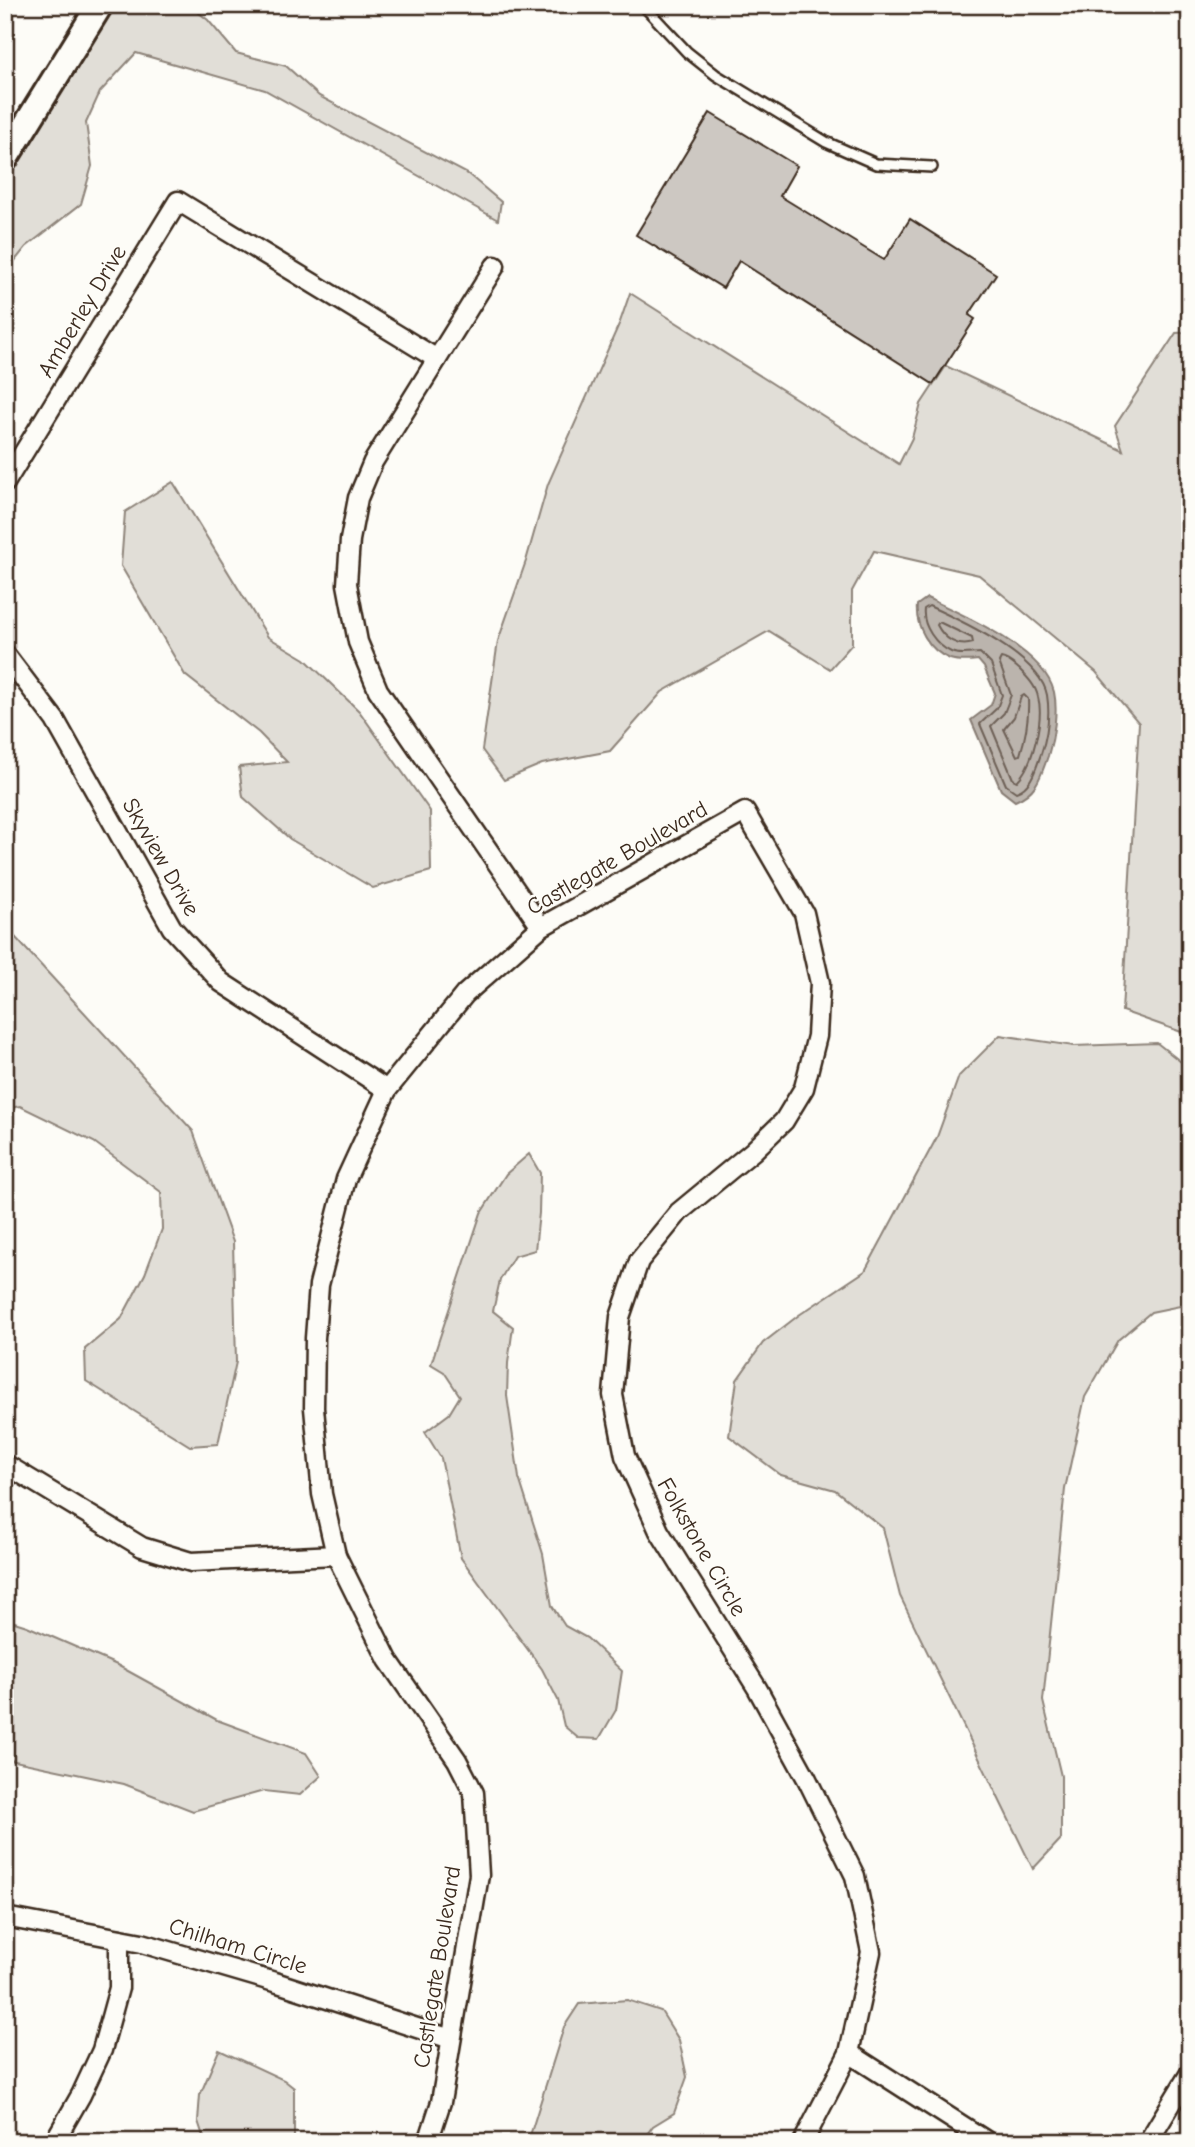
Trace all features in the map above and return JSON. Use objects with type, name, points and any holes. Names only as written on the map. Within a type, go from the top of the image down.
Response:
[{"type":"street","points":[[5,159],[100,5]]},
{"type":"street","name":"Amberley Drive","points":[[5,483],[178,201],[437,359]]},
{"type":"street","points":[[495,266],[373,461],[358,498],[350,540],[347,584],[358,642],[378,690],[541,927]]},
{"type":"street","name":"Skyview Drive","points":[[5,654],[55,720],[172,928],[221,982],[387,1090]]},
{"type":"street","name":"Castlegate Boulevard","points":[[428,2142],[441,2102],[479,1875],[474,1793],[457,1759],[388,1660],[336,1555],[322,1494],[314,1408],[319,1285],[346,1179],[387,1090],[465,994],[541,927],[745,813]]},
{"type":"street","name":"Folkstone Circle","points":[[745,813],[804,913],[820,983],[817,1036],[804,1088],[784,1121],[753,1151],[679,1212],[639,1261],[620,1317],[613,1395],[625,1456],[659,1531],[757,1688],[807,1779],[855,1876],[871,1952],[849,2053],[803,2142]]},
{"type":"street","points":[[5,1464],[142,1547],[191,1562],[336,1555]]},
{"type":"street","name":"Chilham Circle","points":[[5,1917],[142,1943],[278,1983],[451,2039]]},
{"type":"street","points":[[54,2142],[81,2095],[102,2050],[118,1989],[119,1938]]},
{"type":"street","points":[[849,2053],[988,2142]]},
{"type":"street","points":[[1148,2142],[1190,2073]]},
{"type":"lane","points":[[643,5],[687,52],[716,75],[826,142],[876,164],[932,167]]},
{"type":"shaded area","points":[[111,5],[189,5],[208,20],[236,53],[286,66],[319,96],[468,174],[501,202],[498,220],[265,90],[136,53],[100,92],[86,123],[92,166],[81,204],[26,247],[5,273],[5,178]]},
{"type":"shaded area","points":[[630,293],[899,464],[912,438],[921,404],[946,366],[1123,450],[1115,426],[1176,333],[1190,332],[1190,1035],[1122,1011],[1139,723],[1096,672],[979,575],[874,551],[852,591],[852,644],[830,669],[769,631],[662,692],[610,751],[542,764],[504,780],[482,750],[498,641],[526,561],[548,484],[620,322]]},
{"type":"shaded area","points":[[173,482],[268,637],[305,659],[359,711],[430,811],[431,871],[373,888],[290,839],[243,797],[239,767],[287,762],[259,733],[185,675],[121,566],[125,512]]},
{"type":"shaded area","points":[[5,926],[193,1131],[233,1242],[236,1362],[218,1444],[190,1446],[86,1381],[85,1349],[121,1319],[145,1274],[162,1229],[161,1192],[94,1142],[20,1106],[5,1109]]},
{"type":"shaded area","points":[[1000,1035],[1074,1046],[1157,1043],[1190,1069],[1190,1304],[1151,1312],[1118,1340],[1085,1397],[1065,1489],[1043,1701],[1061,1776],[1061,1839],[1033,1869],[900,1596],[883,1528],[835,1490],[781,1475],[729,1436],[737,1380],[763,1343],[799,1315],[865,1271],[937,1137],[959,1076]]},
{"type":"shaded area","points":[[529,1154],[540,1173],[535,1250],[514,1256],[500,1280],[493,1311],[513,1327],[507,1396],[519,1478],[543,1554],[552,1606],[565,1626],[587,1638],[622,1671],[616,1710],[599,1739],[578,1738],[564,1726],[558,1700],[542,1669],[461,1558],[441,1458],[425,1432],[449,1414],[460,1396],[444,1372],[431,1364],[481,1213],[506,1174]]},
{"type":"shaded area","points":[[5,1619],[117,1665],[217,1720],[306,1753],[321,1776],[300,1795],[264,1791],[193,1811],[124,1784],[5,1759]]},
{"type":"shaded area","points":[[627,2000],[661,2011],[679,2040],[687,2077],[674,2113],[653,2126],[641,2142],[528,2142],[564,2027],[579,2004]]},
{"type":"shaded area","points":[[219,2050],[284,2080],[294,2088],[294,2137],[291,2142],[205,2142],[198,2121],[200,2095]]},
{"type":"water","points":[[927,598],[981,624],[1019,648],[1047,677],[1054,692],[1055,724],[1040,778],[1033,789],[1015,801],[1001,790],[971,720],[991,705],[995,693],[984,667],[978,660],[950,659],[930,644],[921,629],[917,613],[917,605]]},
{"type":"building","points":[[710,113],[797,166],[780,196],[884,260],[910,219],[996,274],[969,315],[975,319],[933,384],[739,261],[723,288],[636,235]]}]
